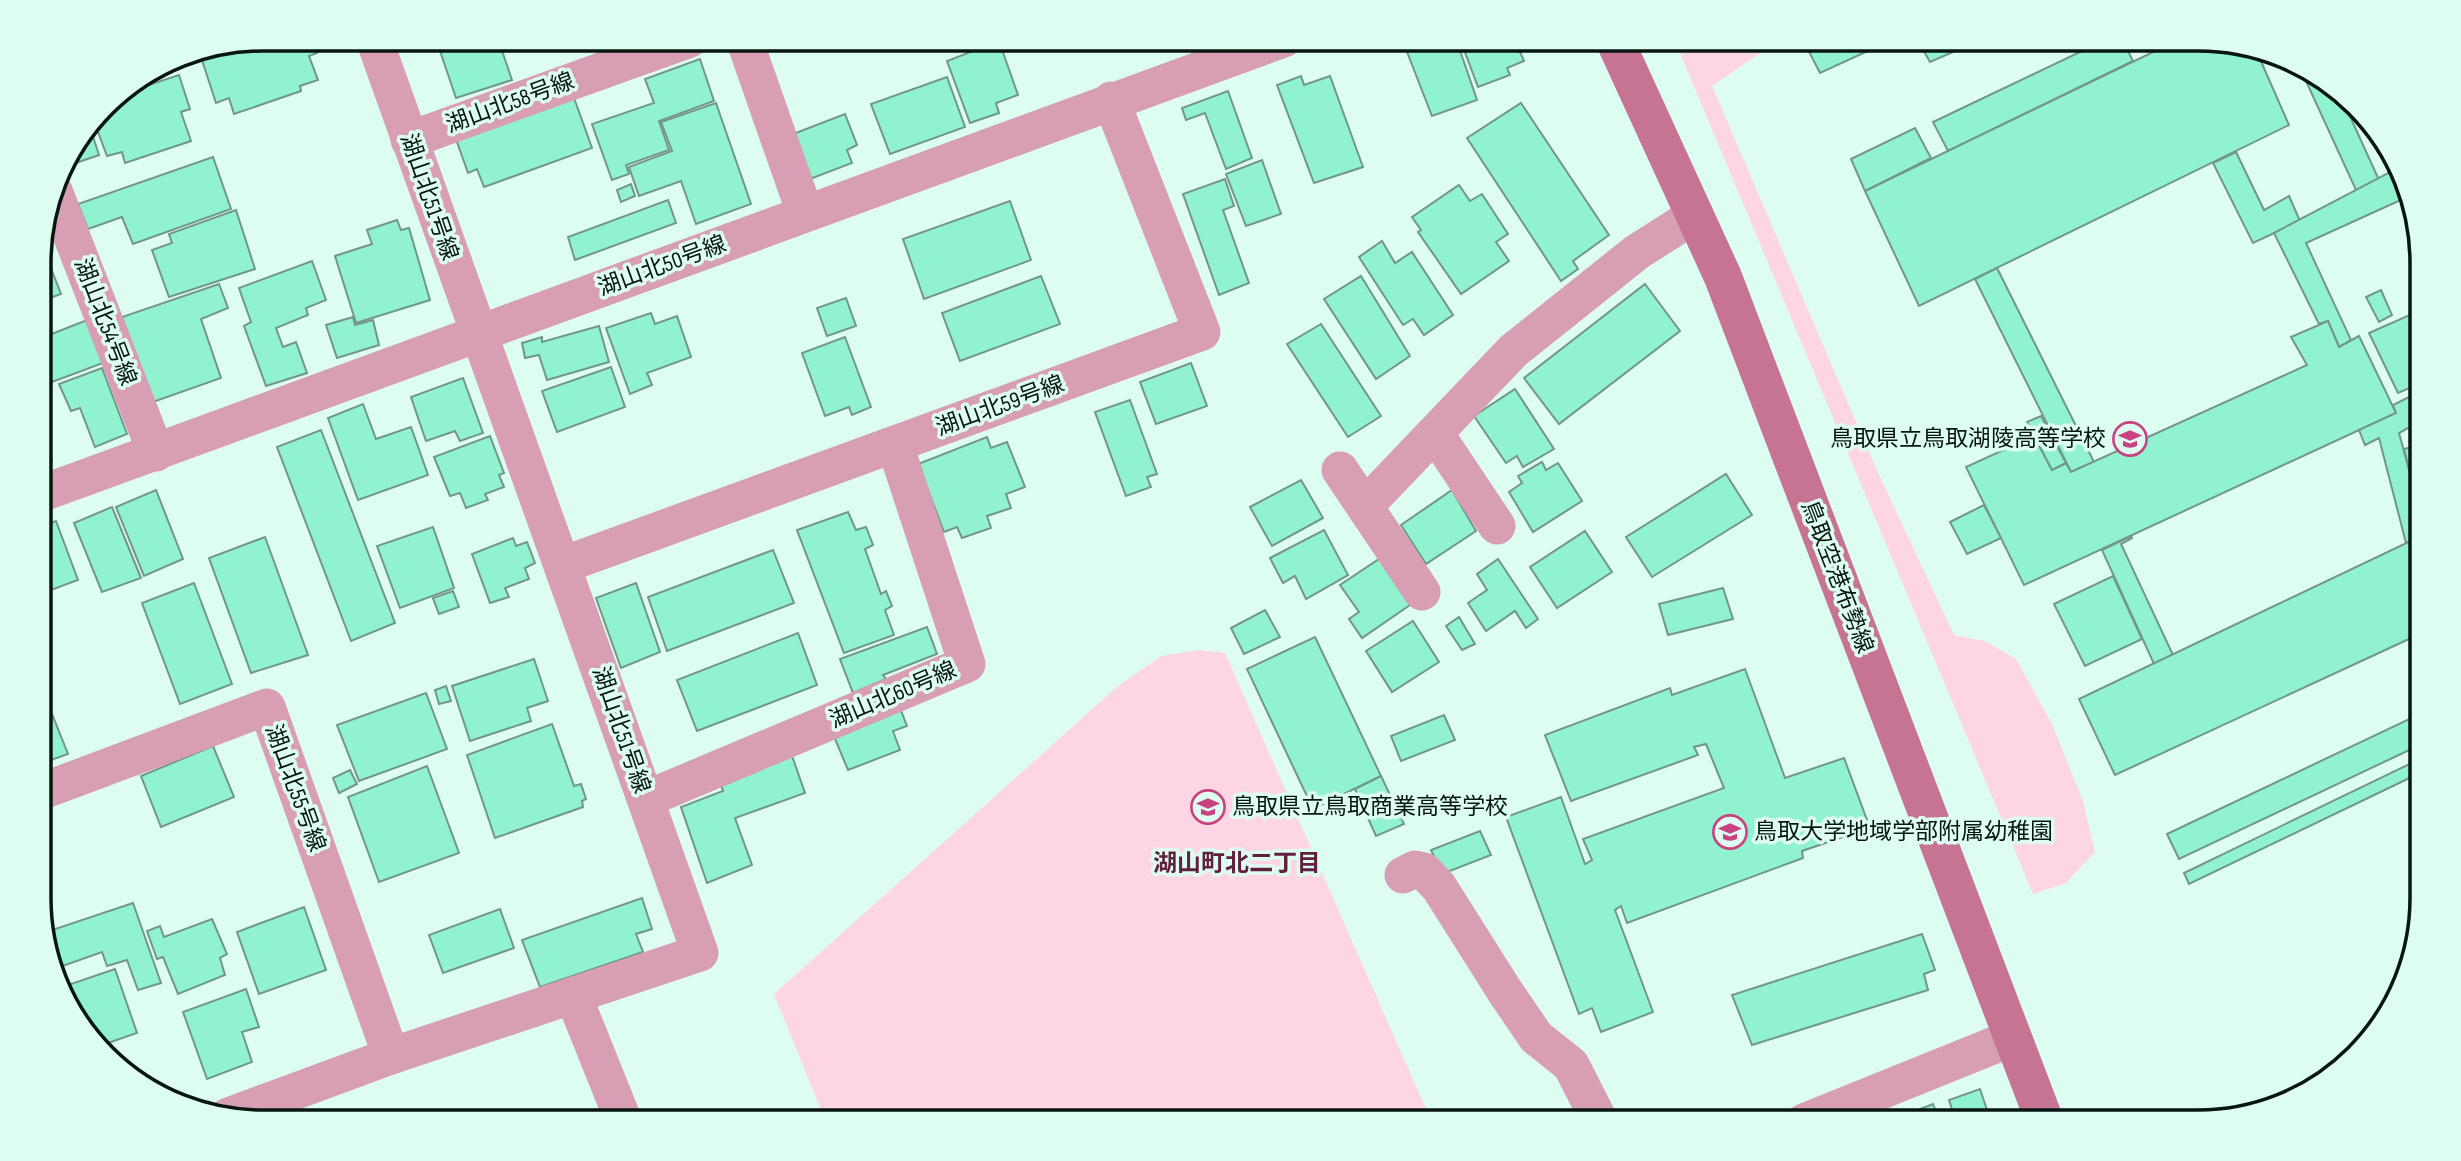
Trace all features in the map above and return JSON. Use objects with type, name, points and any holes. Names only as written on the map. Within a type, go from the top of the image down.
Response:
[{"type":"main road","name":"鳥取空港布勢線","points":[[1620,51],[1723,277],[2040,1110]]},
{"type":"street","name":"湖山北51号線","points":[[246,1110],[391,1056],[700,953],[563,565],[477,334],[379,51]]},
{"type":"street","name":"湖山北58号線","points":[[410,140],[654,51]]},
{"type":"street","points":[[749,51],[805,213]]},
{"type":"street","name":"湖山北50号線","points":[[51,490],[1248,51]]},
{"type":"street","name":"湖山北59号線","points":[[563,565],[1202,332],[1111,100]]},
{"type":"street","name":"湖山北54号線","points":[[59,204],[156,453]]},
{"type":"street","points":[[1365,506],[1513,351],[1637,252],[1695,215]]},
{"type":"street","points":[[1435,433],[1497,526]]},
{"type":"street","name":"湖山北60号線","points":[[646,799],[967,664],[895,444]]},
{"type":"street","points":[[1340,470],[1422,592]]},
{"type":"street","name":"湖山北55号線","points":[[51,788],[267,707],[391,1056]]},
{"type":"street","points":[[1403,875],[1415,869],[1424,871],[1438,887],[1536,1037],[1571,1065],[1594,1110]]},
{"type":"street","points":[[573,995],[619,1110]]},
{"type":"street","points":[[1834,1110],[2012,1038]]},
{"type":"shaded area","points":[[1679,51],[1763,51],[1712,86],[1875,466],[1954,635],[1985,641],[2016,659],[2052,724],[2083,801],[2095,852],[2066,883],[2033,894]]},
{"type":"shaded area","name":"鳥取県立鳥取商業高等学校","points":[[1199,650],[1225,653],[1427,1110],[821,1110],[774,994],[1118,686],[1161,656]]},
{"type":"building","points":[[249,51],[316,51],[309,56],[318,80],[300,86],[301,91],[234,114],[229,98],[216,103],[202,60]]},
{"type":"building","points":[[440,51],[502,51],[512,80],[456,98]]},
{"type":"building","points":[[973,51],[1003,51],[1018,95],[996,103],[999,113],[970,123],[947,61]]},
{"type":"building","points":[[1407,51],[1460,51],[1477,100],[1432,116]]},
{"type":"building","points":[[1464,51],[1523,51],[1520,52],[1524,61],[1507,68],[1510,75],[1478,87]]},
{"type":"building","points":[[1809,51],[1868,51],[1820,73]]},
{"type":"building","points":[[1924,51],[1953,52],[1930,62]]},
{"type":"building","points":[[2082,51],[2128,51],[2133,61],[1948,151],[1933,122]]},
{"type":"building","points":[[2155,51],[2212,51],[2261,61],[2289,125],[1919,306],[1865,191]]},
{"type":"building","points":[[700,59],[714,101],[659,121],[669,150],[626,165],[629,174],[612,180],[592,124],[654,103],[645,79]]},
{"type":"building","points":[[179,75],[190,109],[181,112],[191,141],[125,163],[122,152],[107,156],[97,130],[145,86]]},
{"type":"building","points":[[1301,76],[1304,85],[1330,76],[1363,167],[1314,183],[1277,85]]},
{"type":"building","points":[[947,77],[965,127],[890,154],[871,104]]},
{"type":"building","points":[[2306,80],[2349,114],[2379,180],[2356,190]]},
{"type":"building","points":[[1228,91],[1252,158],[1226,169],[1205,113],[1186,120],[1182,108]]},
{"type":"building","points":[[574,98],[592,148],[484,187],[477,169],[468,173],[456,139]]},
{"type":"building","points":[[716,103],[751,204],[696,224],[681,181],[639,196],[629,167],[672,151],[661,122]]},
{"type":"building","points":[[1521,103],[1609,235],[1573,261],[1578,269],[1561,281],[1467,138]]},
{"type":"building","points":[[845,114],[857,145],[847,150],[852,163],[810,179],[793,134]]},
{"type":"building","points":[[1915,128],[1931,158],[1865,191],[1851,159]]},
{"type":"building","points":[[93,136],[99,155],[76,163]]},
{"type":"building","points":[[2236,152],[2264,210],[2289,196],[2300,221],[2253,243],[2213,163]]},
{"type":"building","points":[[213,157],[231,209],[133,244],[122,217],[88,229],[78,204]]},
{"type":"building","points":[[1262,160],[1281,214],[1246,226],[1226,174]]},
{"type":"building","points":[[2389,172],[2400,200],[2306,243],[2351,340],[2339,347],[2328,321],[2319,324],[2274,233]]},
{"type":"building","points":[[1225,179],[1234,206],[1223,210],[1249,283],[1219,295],[1183,194]]},
{"type":"building","points":[[631,184],[635,196],[621,202],[617,190]]},
{"type":"building","points":[[1459,185],[1470,201],[1482,194],[1508,234],[1496,242],[1509,261],[1461,294],[1418,232],[1421,230],[1412,217]]},
{"type":"building","points":[[668,200],[676,223],[575,260],[568,237]]},
{"type":"building","points":[[1010,201],[1031,260],[924,299],[903,239]]},
{"type":"building","points":[[236,210],[255,269],[169,297],[152,250],[172,243],[169,234]]},
{"type":"building","points":[[397,220],[401,230],[409,228],[430,300],[356,323],[335,256],[372,244],[367,230]]},
{"type":"building","points":[[1382,241],[1395,263],[1412,252],[1453,315],[1424,335],[1413,319],[1403,325],[1359,257]]},
{"type":"building","points":[[312,261],[326,300],[306,308],[308,315],[276,328],[283,347],[296,342],[307,373],[266,386],[244,326],[251,322],[239,288]]},
{"type":"building","points":[[51,268],[61,294],[51,298]]},
{"type":"building","points":[[1997,268],[2094,462],[2071,472],[1975,279]]},
{"type":"building","points":[[1041,276],[1060,324],[960,361],[942,313]]},
{"type":"building","points":[[1361,276],[1410,356],[1376,379],[1324,299]]},
{"type":"building","points":[[219,284],[228,308],[201,319],[221,378],[153,402],[122,317]]},
{"type":"building","points":[[1645,284],[1680,331],[1559,424],[1524,378]]},
{"type":"building","points":[[2381,290],[2392,315],[2379,322],[2366,297]]},
{"type":"building","points":[[846,298],[856,326],[827,336],[817,308]]},
{"type":"building","points":[[651,313],[655,324],[677,316],[691,357],[647,373],[652,385],[630,394],[606,328]]},
{"type":"building","points":[[2410,315],[2410,388],[2398,393],[2369,333]]},
{"type":"building","points":[[353,317],[355,325],[373,320],[379,345],[337,358],[326,325]]},
{"type":"building","points":[[87,320],[103,363],[51,382],[51,334]]},
{"type":"building","points":[[2328,321],[2339,347],[2359,336],[2396,413],[2024,585],[1966,467],[2034,436],[2052,470],[2066,463],[2071,472],[2307,365],[2291,337]]},
{"type":"building","points":[[1321,324],[1381,416],[1348,437],[1287,344]]},
{"type":"building","points":[[599,326],[609,362],[547,380],[539,355],[525,358],[522,343],[542,337],[542,342]]},
{"type":"building","points":[[845,337],[871,407],[852,415],[849,407],[825,416],[802,353]]},
{"type":"building","points":[[1191,363],[1207,406],[1156,424],[1140,382]]},
{"type":"building","points":[[611,367],[625,407],[557,432],[542,391]]},
{"type":"building","points":[[102,368],[127,434],[95,447],[80,408],[71,411],[59,384]]},
{"type":"building","points":[[463,378],[483,433],[460,441],[455,431],[426,441],[411,397]]},
{"type":"building","points":[[1515,389],[1554,449],[1523,467],[1517,456],[1506,463],[1474,416]]},
{"type":"building","points":[[2410,396],[2410,427],[2399,433],[2410,474],[2410,541],[2406,543],[2379,438],[2365,445],[2359,430],[2396,413],[2393,405]]},
{"type":"building","points":[[1130,400],[1157,474],[1147,477],[1151,487],[1126,496],[1095,412]]},
{"type":"building","points":[[363,404],[376,439],[411,427],[428,475],[358,500],[328,418]]},
{"type":"building","points":[[2041,416],[2066,463],[2052,470],[2027,422]]},
{"type":"building","points":[[321,430],[395,623],[351,641],[277,447]]},
{"type":"building","points":[[490,436],[504,473],[499,475],[504,487],[485,494],[488,500],[466,508],[460,493],[450,496],[434,457]]},
{"type":"building","points":[[987,437],[991,448],[1007,442],[1025,487],[1006,494],[1011,508],[987,516],[991,528],[962,538],[957,527],[944,532],[918,464]]},
{"type":"building","points":[[2410,448],[2410,472],[2404,449]]},
{"type":"building","points":[[1542,462],[1546,470],[1558,463],[1582,501],[1533,532],[1509,492],[1522,483],[1518,476]]},
{"type":"building","points":[[1726,474],[1752,515],[1652,577],[1626,537]]},
{"type":"building","points":[[1301,480],[1323,518],[1272,546],[1250,507]]},
{"type":"building","points":[[156,490],[183,559],[144,576],[116,507]]},
{"type":"building","points":[[1452,490],[1476,531],[1426,564],[1401,525]]},
{"type":"building","points":[[1984,505],[2001,538],[1967,554],[1950,522]]},
{"type":"building","points":[[112,507],[141,578],[102,592],[74,523]]},
{"type":"building","points":[[848,512],[856,530],[866,527],[873,545],[865,549],[881,594],[886,591],[892,606],[885,610],[894,635],[844,653],[797,530]]},
{"type":"building","points":[[56,521],[78,580],[51,590],[51,523]]},
{"type":"building","points":[[433,527],[454,588],[400,608],[377,546]]},
{"type":"building","points":[[1324,530],[1348,575],[1306,599],[1295,576],[1283,583],[1270,558]]},
{"type":"building","points":[[1585,531],[1612,572],[1557,608],[1530,567]]},
{"type":"building","points":[[2131,536],[2132,538],[2121,544],[2173,655],[2154,664],[2102,550]]},
{"type":"building","points":[[265,537],[308,655],[251,673],[209,558]]},
{"type":"building","points":[[513,538],[516,546],[527,542],[535,563],[525,568],[529,579],[505,588],[509,597],[490,603],[472,554]]},
{"type":"building","points":[[2410,541],[2410,639],[2115,775],[2079,699]]},
{"type":"building","points":[[773,550],[794,603],[667,651],[648,597]]},
{"type":"building","points":[[1379,559],[1410,605],[1362,638],[1349,619],[1359,612],[1340,585]]},
{"type":"building","points":[[1498,559],[1538,619],[1526,628],[1515,611],[1486,631],[1468,603],[1487,590],[1477,574]]},
{"type":"building","points":[[2113,576],[2142,639],[2085,666],[2054,604]]},
{"type":"building","points":[[194,583],[232,684],[180,704],[142,603]]},
{"type":"building","points":[[636,583],[660,652],[621,668],[596,598]]},
{"type":"building","points":[[1723,588],[1733,619],[1668,635],[1659,604]]},
{"type":"building","points":[[453,591],[459,607],[439,614],[433,598]]},
{"type":"building","points":[[1265,610],[1280,637],[1244,654],[1231,628]]},
{"type":"building","points":[[1459,617],[1475,644],[1462,650],[1446,626]]},
{"type":"building","points":[[1413,621],[1439,662],[1392,692],[1366,651]]},
{"type":"building","points":[[927,627],[937,654],[883,675],[886,679],[853,693],[840,659]]},
{"type":"building","points":[[798,633],[817,685],[697,731],[677,680]]},
{"type":"building","points":[[1315,637],[1381,776],[1313,809],[1247,669]]},
{"type":"building","points":[[534,659],[548,701],[527,708],[531,721],[470,741],[452,686]]},
{"type":"building","points":[[1745,669],[1785,778],[1844,758],[1870,828],[1802,851],[1803,858],[1627,923],[1621,906],[1615,910],[1653,1012],[1601,1032],[1592,1008],[1579,1014],[1506,817],[1561,797],[1585,864],[1592,860],[1583,839],[1724,788],[1706,744],[1694,747],[1698,755],[1571,801],[1545,735],[1670,688],[1672,695]]},
{"type":"building","points":[[446,686],[451,701],[439,704],[435,690]]},
{"type":"building","points":[[426,693],[447,749],[359,781],[337,725]]},
{"type":"building","points":[[900,708],[907,726],[893,731],[900,750],[848,770],[833,734]]},
{"type":"building","points":[[51,712],[68,754],[51,760]]},
{"type":"building","points":[[1444,715],[1455,740],[1401,761],[1391,736]]},
{"type":"building","points":[[2410,719],[2410,750],[2179,859],[2167,834]]},
{"type":"building","points":[[552,724],[574,786],[581,784],[586,799],[582,801],[583,807],[495,838],[467,755]]},
{"type":"building","points":[[213,746],[234,797],[161,827],[141,776]]},
{"type":"building","points":[[791,753],[805,793],[735,818],[752,865],[707,883],[681,807],[723,791],[719,778]]},
{"type":"building","points":[[2410,764],[2410,778],[2189,884],[2184,873]]},
{"type":"building","points":[[427,766],[459,853],[379,882],[348,797]]},
{"type":"building","points":[[350,770],[357,784],[339,793],[333,778]]},
{"type":"building","points":[[1381,776],[1404,824],[1376,836],[1355,789]]},
{"type":"building","points":[[1480,831],[1491,855],[1442,874],[1431,850]]},
{"type":"building","points":[[642,898],[652,929],[636,934],[643,952],[540,987],[522,940]]},
{"type":"building","points":[[133,903],[161,983],[138,990],[127,960],[107,966],[102,952],[63,966],[54,929]]},
{"type":"building","points":[[304,907],[326,970],[259,994],[237,932]]},
{"type":"building","points":[[500,909],[514,948],[443,973],[429,935]]},
{"type":"building","points":[[212,919],[227,954],[220,958],[225,975],[178,994],[163,957],[157,959],[147,931],[160,926],[164,937]]},
{"type":"building","points":[[1922,934],[1935,970],[1924,974],[1928,990],[1752,1045],[1732,995]]},
{"type":"building","points":[[115,969],[137,1033],[108,1043],[79,1004],[70,984]]},
{"type":"building","points":[[246,989],[259,1027],[242,1032],[252,1062],[207,1079],[183,1012]]},
{"type":"building","points":[[1980,1089],[1987,1110],[1952,1110],[1949,1100]]},
{"type":"building","points":[[1933,1104],[1935,1110],[1917,1110]]},
{"type":"place","name":"鳥取県立鳥取湖陵高等学校","points":[[2130,439]]},
{"type":"place","name":"鳥取県立鳥取商業高等学校","points":[[1208,807]]},
{"type":"place","name":"鳥取大学地域学部附属幼稚園","points":[[1730,832]]},
{"type":"district","name":"湖山町北二丁目","points":[[1237,863]]}]
